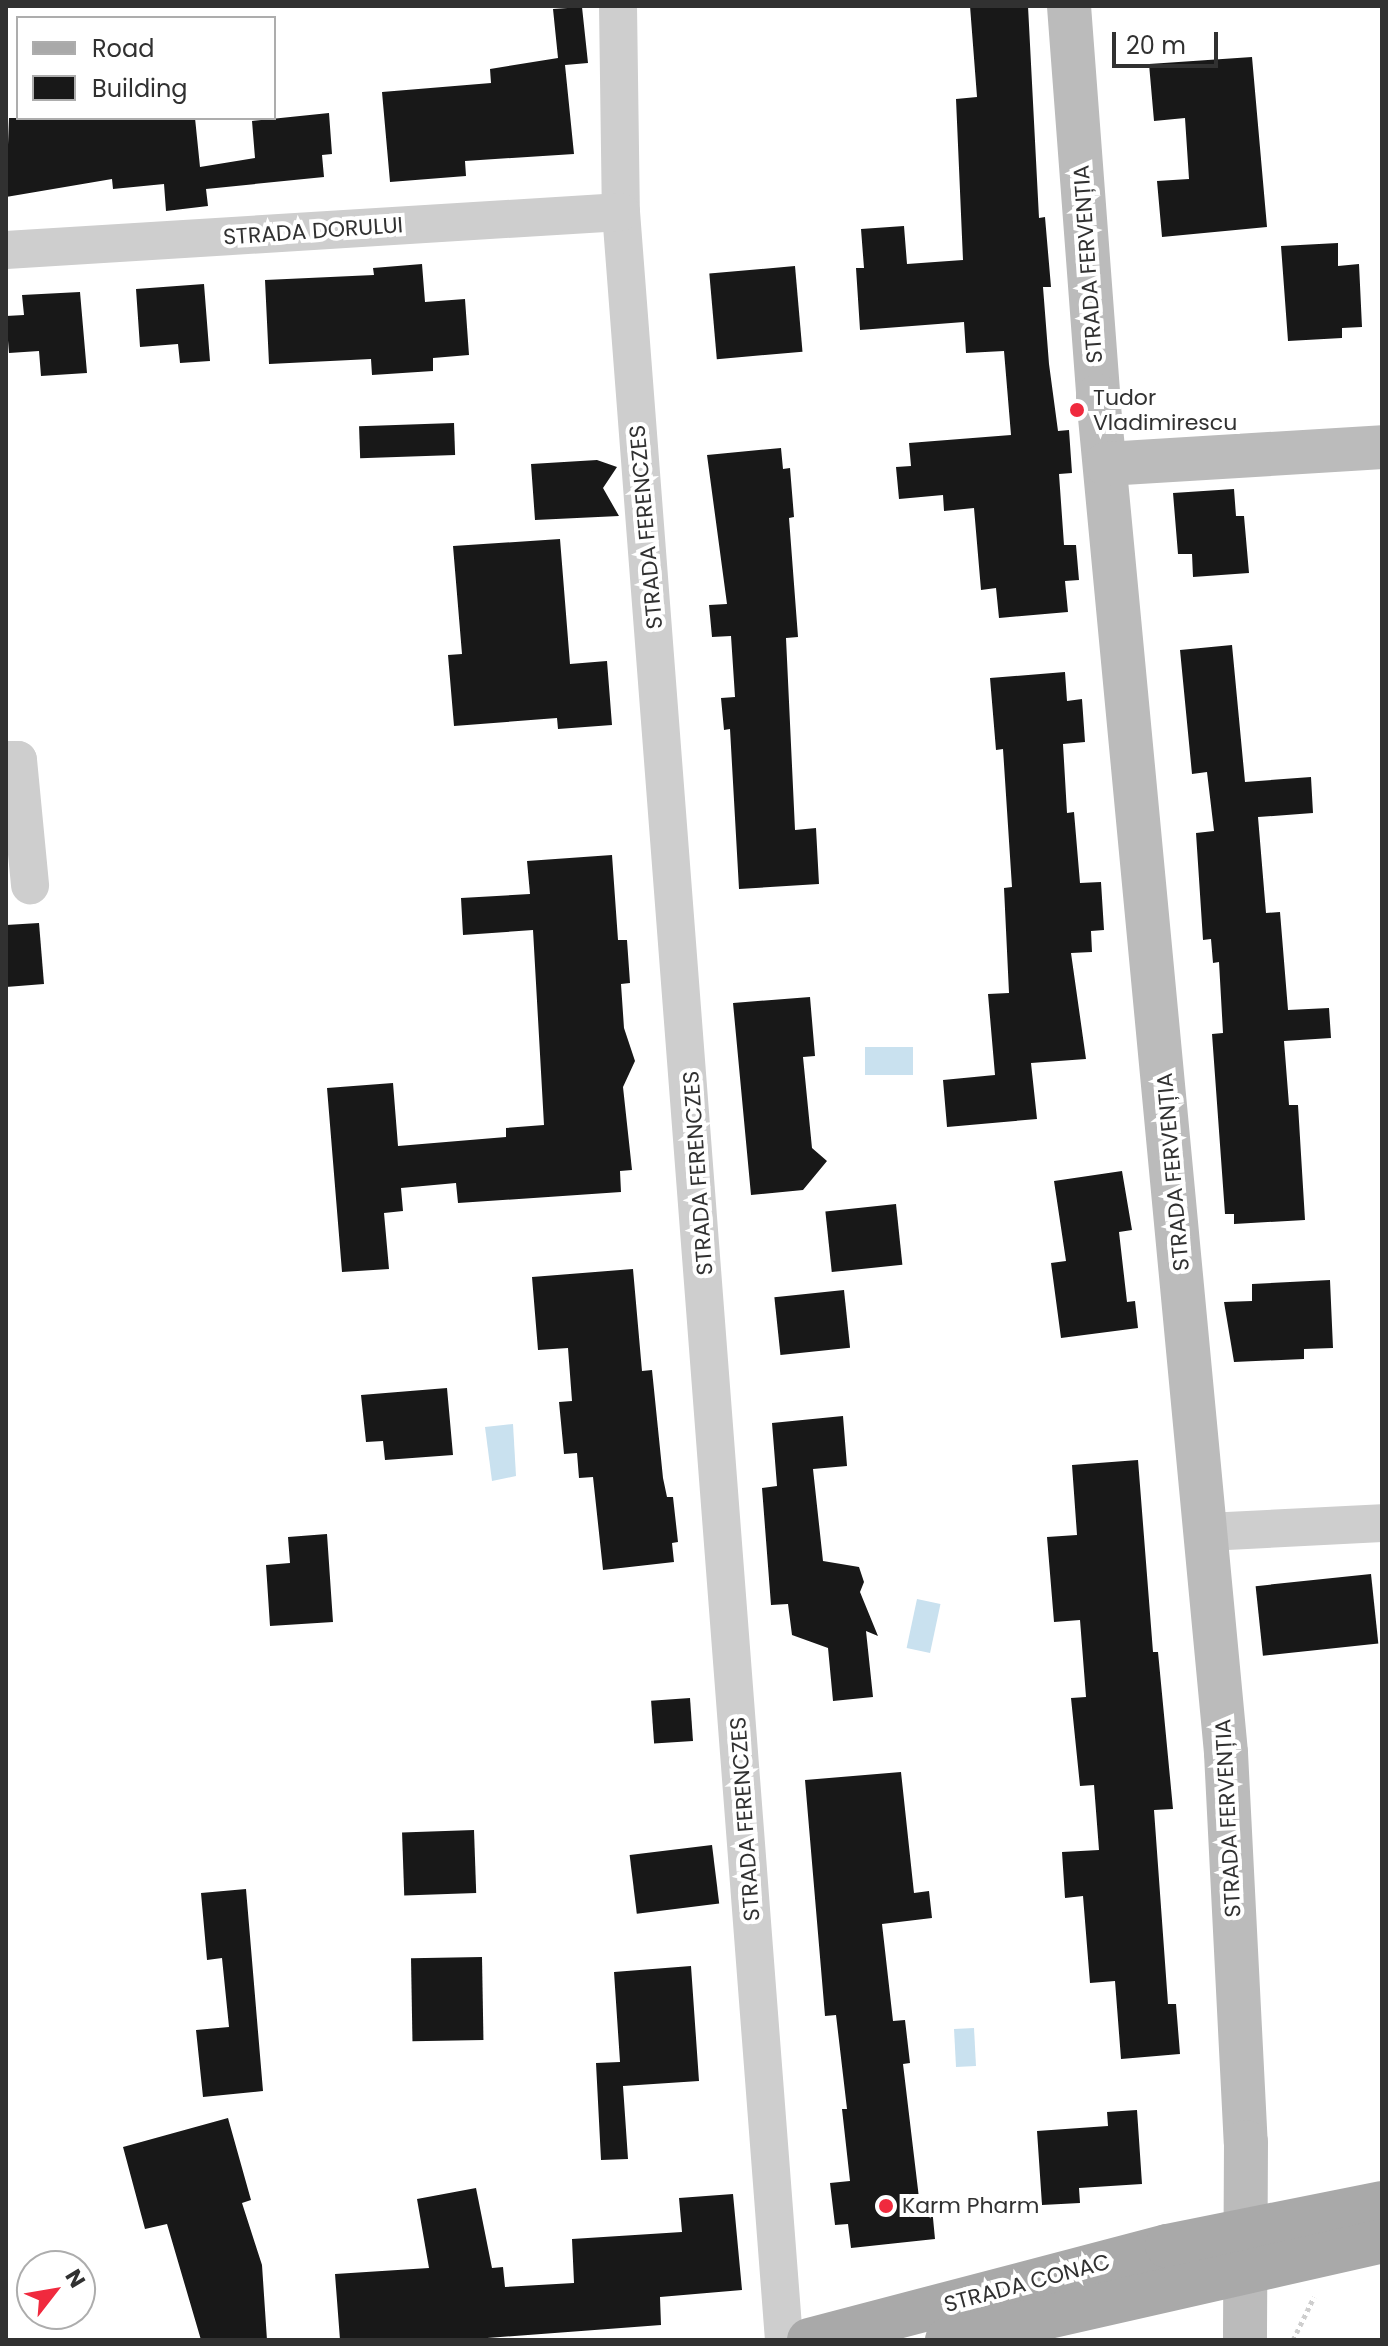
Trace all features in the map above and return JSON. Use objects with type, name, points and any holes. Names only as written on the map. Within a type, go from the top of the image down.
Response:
[{"type":"main road","points":[[1246,2252],[1382,2203]]},
{"type":"main road","points":[[1246,2252],[1382,2241]]},
{"type":"main road","name":"STRADA CONAC","points":[[809,2340],[1167,2246],[1246,2252]]},
{"type":"main road","name":"STRADA CONAC","points":[[947,2340],[1246,2252]]},
{"type":"street","name":"STRADA FERENCZES","points":[[618,6],[621,212],[784,2340]]},
{"type":"street","name":"STRADA FERVENȚIA","points":[[1069,6],[1106,464],[1207,1532],[1227,1784],[1246,2252],[1245,2340]]},
{"type":"street","name":"STRADA DORULUI","points":[[6,250],[621,212]]},
{"type":"street","points":[[1106,464],[1382,447]]},
{"type":"street","points":[[6,760],[18,760],[30,885]]},
{"type":"street","points":[[1207,1532],[1382,1523]]},
{"type":"path","points":[[1293,2340],[1316,2293]]},
{"type":"water","points":[[865,1047],[913,1047],[913,1075],[865,1075]]},
{"type":"water","points":[[513,1424],[516,1476],[492,1481],[485,1427]]},
{"type":"water","points":[[917,1599],[940,1604],[930,1653],[907,1648]]},
{"type":"water","points":[[974,2028],[976,2066],[956,2067],[954,2029]]},
{"type":"building","points":[[970,6],[1028,6],[1039,218],[1045,217],[1051,287],[1043,287],[1049,364],[1058,431],[1069,430],[1072,473],[1059,474],[1064,545],[1076,545],[1079,580],[1065,581],[1068,612],[999,618],[996,588],[981,590],[974,508],[944,511],[943,495],[899,499],[896,467],[911,466],[909,443],[1011,435],[1004,351],[966,353],[964,322],[860,330],[856,268],[864,268],[861,229],[904,226],[907,264],[963,260],[956,99],[977,97]]},
{"type":"building","points":[[582,7],[588,63],[565,65],[574,154],[465,161],[466,176],[390,182],[382,92],[491,83],[490,69],[558,58],[553,9]]},
{"type":"building","points":[[1252,57],[1267,227],[1162,237],[1157,181],[1189,179],[1185,118],[1154,121],[1149,64]]},
{"type":"building","points":[[329,113],[332,154],[322,155],[324,177],[206,189],[208,206],[166,211],[164,184],[113,189],[112,179],[6,197],[9,118],[195,120],[200,167],[255,158],[252,121]]},
{"type":"building","points":[[1338,243],[1338,266],[1359,264],[1362,327],[1342,328],[1342,338],[1288,341],[1281,246]]},
{"type":"building","points":[[422,264],[425,302],[465,299],[469,355],[433,358],[433,371],[372,375],[371,359],[269,364],[265,280],[374,275],[373,268]]},
{"type":"building","points":[[795,266],[802,352],[717,359],[709,273]]},
{"type":"building","points":[[204,284],[210,361],[180,363],[178,344],[140,347],[136,289]]},
{"type":"building","points":[[80,292],[87,373],[41,376],[39,351],[9,353],[6,316],[24,315],[22,295]]},
{"type":"building","points":[[454,423],[455,455],[360,458],[359,426]]},
{"type":"building","points":[[781,448],[783,469],[790,468],[794,517],[789,518],[798,637],[786,638],[795,830],[816,828],[819,884],[739,889],[730,729],[724,730],[721,698],[735,697],[731,636],[712,637],[709,605],[727,604],[707,455]]},
{"type":"building","points":[[597,460],[617,467],[603,488],[619,516],[535,520],[531,464]]},
{"type":"building","points":[[1234,489],[1236,516],[1244,516],[1249,573],[1193,577],[1192,554],[1178,554],[1173,493]]},
{"type":"building","points":[[560,539],[570,664],[607,661],[612,725],[558,729],[557,718],[454,726],[448,655],[462,654],[453,546]]},
{"type":"building","points":[[1232,645],[1245,782],[1311,777],[1313,813],[1258,817],[1266,913],[1280,912],[1288,1010],[1329,1008],[1331,1038],[1284,1041],[1289,1105],[1298,1105],[1305,1220],[1234,1224],[1234,1214],[1225,1214],[1212,1034],[1223,1033],[1219,962],[1213,963],[1211,939],[1203,940],[1196,833],[1214,831],[1207,772],[1192,774],[1180,650]]},
{"type":"building","points":[[1065,672],[1067,701],[1082,699],[1085,742],[1063,744],[1067,813],[1074,812],[1080,883],[1101,882],[1104,930],[1091,931],[1092,952],[1071,953],[1086,1059],[1031,1063],[1037,1119],[947,1127],[943,1080],[995,1075],[988,994],[1009,993],[1004,888],[1012,887],[1003,749],[996,750],[990,678]]},
{"type":"building","points":[[612,855],[618,940],[627,940],[630,983],[621,984],[624,1028],[635,1061],[623,1087],[632,1170],[620,1171],[621,1192],[458,1203],[456,1183],[401,1188],[403,1211],[384,1213],[389,1269],[342,1272],[327,1088],[393,1083],[398,1146],[506,1137],[506,1128],[544,1125],[533,930],[463,935],[461,898],[530,894],[527,861]]},
{"type":"building","points":[[39,923],[44,984],[6,987],[6,925]]},
{"type":"building","points":[[810,997],[815,1056],[803,1057],[812,1148],[827,1161],[803,1190],[751,1195],[733,1003]]},
{"type":"building","points":[[1122,1171],[1132,1230],[1119,1232],[1127,1302],[1135,1301],[1138,1328],[1061,1338],[1051,1263],[1066,1261],[1054,1181]]},
{"type":"building","points":[[896,1204],[902,1265],[832,1272],[825,1211]]},
{"type":"building","points":[[633,1269],[642,1371],[652,1370],[663,1478],[667,1497],[673,1497],[678,1542],[672,1543],[674,1562],[603,1570],[593,1477],[579,1478],[577,1453],[564,1454],[559,1402],[572,1401],[568,1348],[538,1350],[532,1277]]},
{"type":"building","points":[[1330,1280],[1333,1348],[1304,1349],[1304,1359],[1234,1362],[1224,1302],[1252,1301],[1252,1284]]},
{"type":"building","points":[[844,1290],[850,1348],[780,1355],[774,1297]]},
{"type":"building","points":[[447,1388],[453,1455],[385,1460],[383,1441],[366,1442],[361,1395]]},
{"type":"building","points":[[843,1416],[847,1466],[813,1469],[823,1561],[859,1567],[864,1582],[860,1592],[878,1636],[866,1631],[873,1697],[833,1701],[828,1648],[792,1635],[788,1604],[771,1605],[762,1488],[777,1486],[772,1423]]},
{"type":"building","points":[[1138,1460],[1153,1652],[1158,1652],[1173,1809],[1154,1810],[1168,2004],[1176,2004],[1180,2054],[1121,2059],[1115,1981],[1090,1983],[1083,1896],[1065,1898],[1062,1852],[1099,1850],[1094,1785],[1080,1786],[1071,1698],[1086,1697],[1080,1620],[1054,1622],[1047,1537],[1077,1535],[1072,1465]]},
{"type":"building","points":[[327,1534],[333,1622],[270,1626],[266,1565],[290,1563],[288,1537]]},
{"type":"building","points":[[1371,1574],[1378,1644],[1263,1656],[1256,1586]]},
{"type":"building","points":[[690,1698],[693,1741],[654,1744],[651,1701]]},
{"type":"building","points":[[901,1772],[914,1893],[929,1891],[932,1918],[882,1924],[893,2021],[905,2020],[910,2063],[903,2064],[919,2198],[931,2197],[935,2239],[851,2248],[848,2224],[835,2225],[830,2183],[850,2181],[842,2109],[847,2109],[836,2015],[825,2016],[805,1780]]},
{"type":"building","points":[[474,1830],[476,1893],[404,1895],[402,1833]]},
{"type":"building","points":[[712,1845],[719,1904],[637,1914],[630,1855]]},
{"type":"building","points":[[246,1889],[263,2091],[203,2097],[196,2030],[229,2027],[222,1958],[207,1960],[201,1893]]},
{"type":"building","points":[[482,1957],[483,2040],[412,2041],[411,1958]]},
{"type":"building","points":[[691,1966],[699,2081],[623,2086],[628,2159],[601,2160],[596,2063],[620,2062],[614,1972]]},
{"type":"building","points":[[1137,2110],[1142,2184],[1079,2188],[1080,2203],[1042,2205],[1037,2131],[1108,2126],[1107,2112]]},
{"type":"building","points":[[228,2118],[251,2200],[242,2203],[262,2265],[267,2340],[201,2340],[167,2224],[145,2229],[123,2147]]},
{"type":"building","points":[[476,2188],[492,2268],[503,2267],[505,2287],[574,2283],[572,2239],[682,2232],[679,2198],[733,2194],[742,2290],[660,2297],[661,2325],[461,2340],[340,2340],[335,2274],[429,2268],[417,2199]]},
{"type":"place","name":"Tudor Vladimirescu","points":[[1077,410]]},
{"type":"place","name":"Karm Pharm","points":[[886,2206]]}]
